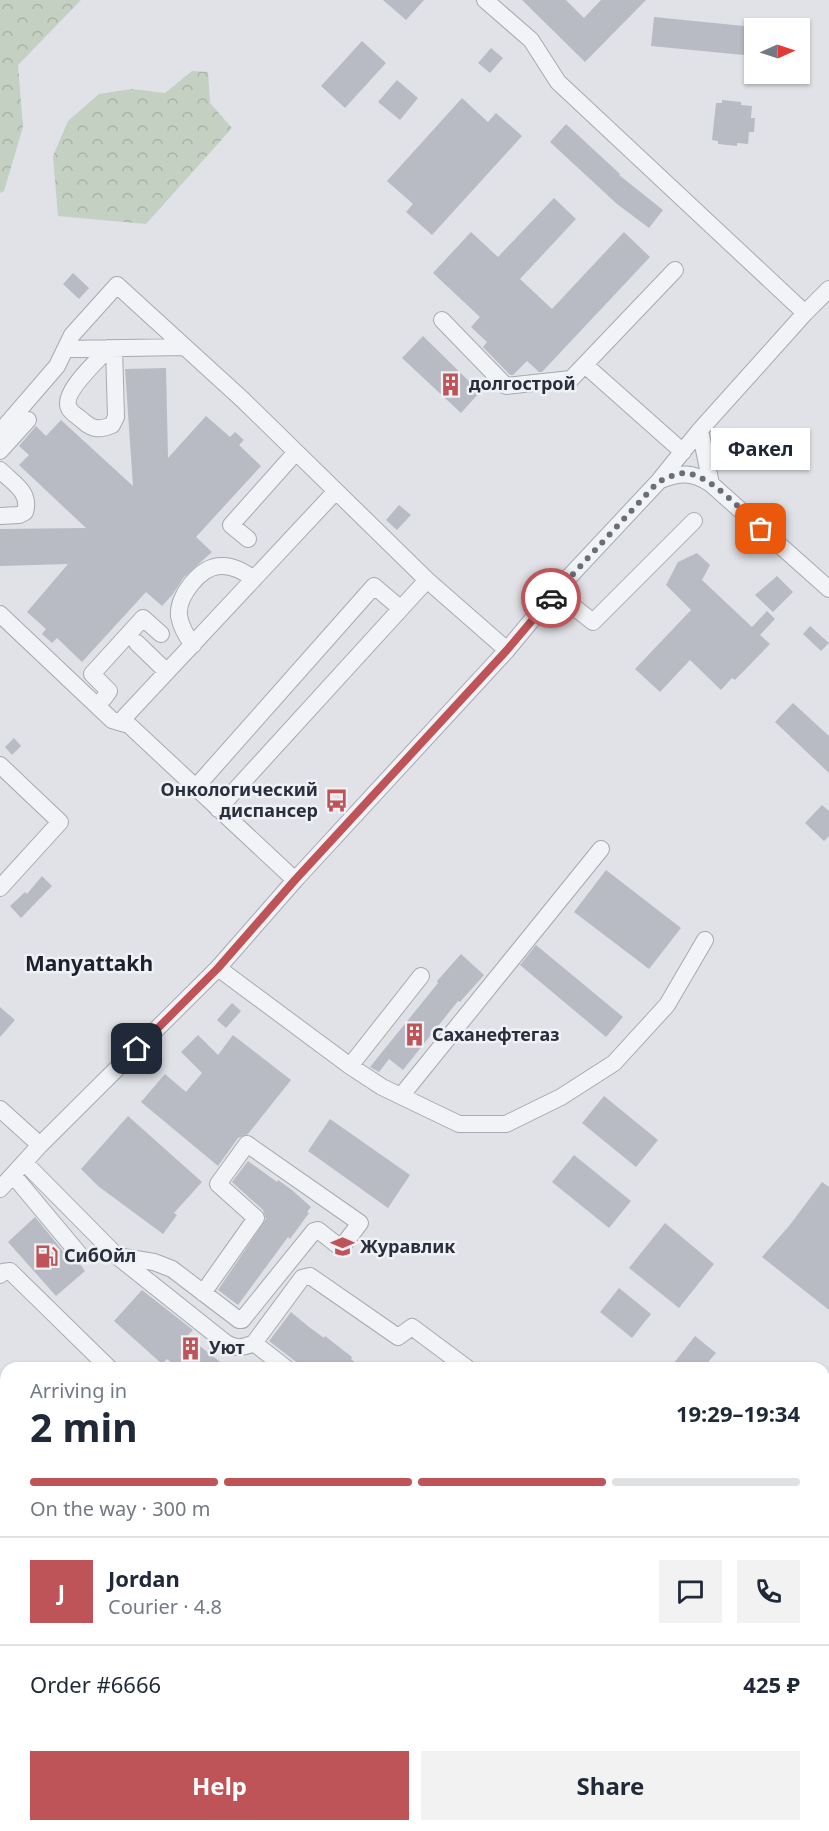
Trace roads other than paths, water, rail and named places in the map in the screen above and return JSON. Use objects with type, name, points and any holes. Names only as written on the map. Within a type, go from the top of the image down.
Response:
[{"type":"street","points":[[484,0],[531,40],[558,82],[805,313]]},
{"type":"street","points":[[442,320],[506,386],[571,379],[675,270]]},
{"type":"street","points":[[0,432],[57,366],[72,335],[117,285],[296,452],[427,580],[507,650]]},
{"type":"street","points":[[0,1189],[40,1145],[218,968],[295,880],[507,650],[555,592],[658,482],[700,430],[805,313],[829,290]]},
{"type":"street","points":[[65,349],[184,347]]},
{"type":"street","points":[[585,365],[683,452]]},
{"type":"street","points":[[0,451],[28,420]]},
{"type":"street","points":[[700,430],[711,484]]},
{"type":"street","points":[[248,539],[231,525],[296,452]]},
{"type":"street","points":[[0,470],[26,495],[28,503],[26,512],[20,515],[0,516]]},
{"type":"street","points":[[658,482],[685,473],[698,476],[711,484],[829,589]]},
{"type":"street","points":[[0,614],[112,720],[123,719],[336,491]]},
{"type":"street","points":[[555,592],[593,622],[694,521]]},
{"type":"street","points":[[193,645],[183,632],[179,614],[182,600],[189,588],[206,571],[219,566],[236,568],[254,579]]},
{"type":"street","points":[[218,808],[427,580]]},
{"type":"street","points":[[196,787],[375,586],[400,608]]},
{"type":"street","points":[[0,604],[3,603],[295,880]]},
{"type":"street","points":[[104,698],[109,691],[92,674],[143,618],[161,634]]},
{"type":"street","points":[[137,643],[167,672]]},
{"type":"street","points":[[0,765],[60,822],[0,888]]},
{"type":"street","points":[[400,1096],[601,849]]},
{"type":"street","points":[[218,968],[382,1088],[459,1124],[506,1124],[561,1097],[614,1063],[667,1005],[705,940]]},
{"type":"street","points":[[350,1066],[421,976]]},
{"type":"street","points":[[0,1109],[40,1145]]},
{"type":"street","points":[[117,1256],[154,1262],[172,1269],[203,1293],[239,1320],[242,1320],[314,1231],[318,1230],[340,1248],[360,1223],[247,1144],[218,1184],[256,1218],[203,1293]]},
{"type":"street","points":[[19,1169],[79,1254]]},
{"type":"street","points":[[19,1169],[117,1256],[234,1348],[254,1343],[302,1278],[310,1276],[398,1337],[412,1327],[459,1362]]},
{"type":"street","points":[[0,1275],[10,1271],[103,1362]]},
{"type":"street","points":[[254,1343],[278,1362]]},
{"type":"place","name":"долгострой","points":[[451,384]]},
{"type":"place","name":"Факел","points":[[761,529]]},
{"type":"place","name":"Онкологический диспансер","points":[[336,800]]},
{"type":"place","name":"Саханефтегаз","points":[[414,1035]]},
{"type":"place","name":"Журавлик","points":[[342,1247]]},
{"type":"place","name":"СибОйл","points":[[46,1256]]},
{"type":"place","name":"Уют","points":[[191,1348]]},
{"type":"district","name":"Manyattakh","points":[[89,964]]}]
